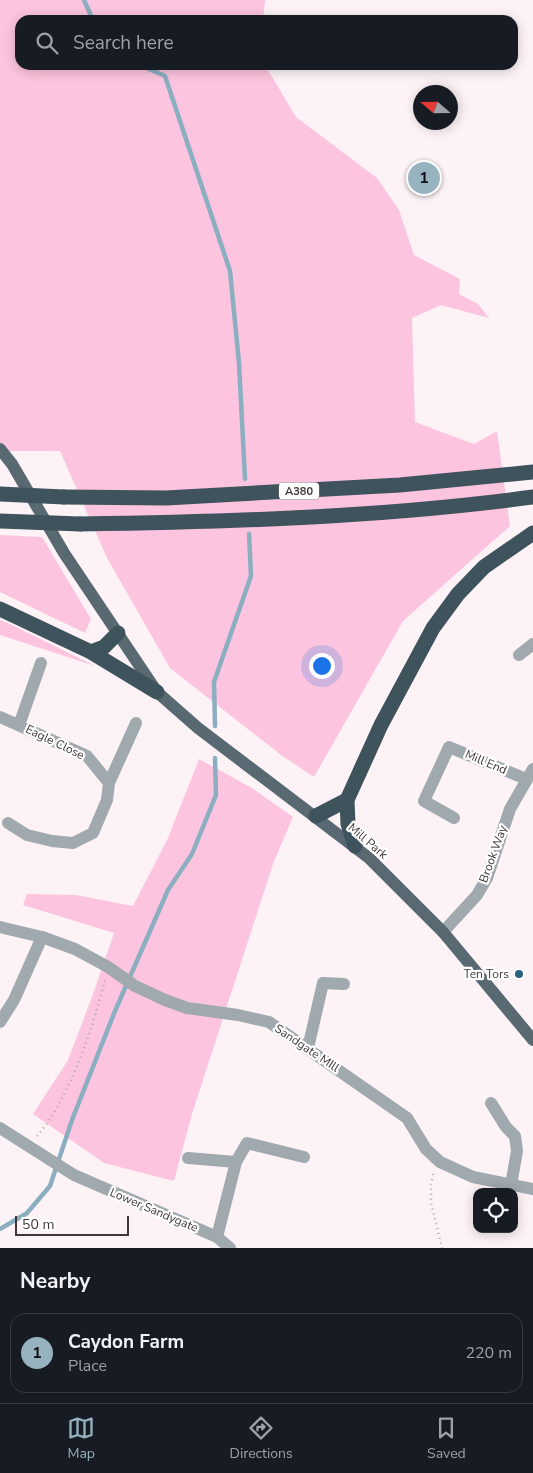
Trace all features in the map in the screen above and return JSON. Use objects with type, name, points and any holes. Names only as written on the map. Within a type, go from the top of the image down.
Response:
[{"type":"highway","name":"A380","points":[[0,494],[64,497],[186,497],[400,485],[533,472]]},
{"type":"highway","name":"A380","points":[[0,521],[80,524],[167,523],[404,512],[533,497]]},
{"type":"highway","points":[[355,846],[348,824],[347,800],[381,725],[433,628],[458,594],[484,567],[533,533]]},
{"type":"highway","points":[[0,609],[91,652],[157,692]]},
{"type":"highway","points":[[91,652],[104,647],[118,634]]},
{"type":"highway","points":[[316,816],[347,800]]},
{"type":"main road","name":"Mill Park","points":[[0,449],[12,464],[64,553],[157,692],[198,728],[355,846],[443,932],[533,1040]]},
{"type":"street","points":[[519,655],[533,644]]},
{"type":"street","name":"Eagle Close","points":[[19,724],[41,663]]},
{"type":"street","name":"Eagle Close","points":[[0,717],[87,756],[109,783]]},
{"type":"street","points":[[8,823],[27,835],[73,843],[93,833],[107,800],[109,783],[136,723]]},
{"type":"street","name":"Mill End","points":[[454,818],[424,801],[449,747],[530,774]]},
{"type":"street","name":"Brook Way","points":[[443,932],[477,895],[487,878],[510,810],[530,774]]},
{"type":"street","name":"Sandgate MIll","points":[[0,928],[42,936],[74,949],[108,967],[135,986],[187,1008],[238,1015],[269,1022],[407,1118],[426,1149],[440,1162],[474,1177],[533,1190]]},
{"type":"street","points":[[0,1022],[14,1000],[42,936]]},
{"type":"street","points":[[308,1048],[323,983],[344,984]]},
{"type":"street","points":[[491,1103],[506,1127],[515,1136],[517,1151],[511,1185]]},
{"type":"street","name":"Lower Sandygate","points":[[0,1128],[74,1175],[217,1237],[230,1248]]},
{"type":"street","points":[[217,1237],[236,1162],[247,1143],[304,1157]]},
{"type":"street","points":[[188,1158],[236,1162]]},
{"type":"path","points":[[27,1146],[42,1130],[68,1086],[94,1023],[108,967]]},
{"type":"path","points":[[440,1162],[430,1184],[431,1203],[442,1248]]},
{"type":"shaded area","points":[[0,0],[265,0],[264,15],[15,15],[15,70],[268,70],[296,117],[377,178],[399,210],[414,255],[460,279],[459,294],[478,304],[489,318],[441,305],[412,318],[415,422],[474,444],[497,431],[510,526],[403,621],[314,777],[281,755],[170,668],[107,558],[60,451],[0,451]]},
{"type":"shaded area","points":[[0,535],[42,537],[91,619],[85,633],[0,592]]},
{"type":"shaded area","points":[[0,620],[10,624],[95,666],[0,635]]},
{"type":"shaded area","points":[[199,759],[252,788],[293,817],[273,864],[192,1114],[174,1181],[104,1163],[33,1114],[68,1060],[114,933],[23,905],[27,894],[76,895],[133,906],[168,838]]},
{"type":"waterway","points":[[84,0],[91,15]]},
{"type":"waterway","points":[[151,70],[165,76],[230,271],[239,363],[245,479]]},
{"type":"waterway","points":[[215,726],[214,682],[251,576],[249,534]]},
{"type":"waterway","points":[[0,1229],[27,1213],[50,1186],[72,1120],[115,1011],[168,890],[192,854],[216,795],[215,758]]},
{"type":"place","name":"Caydon Farm","points":[[424,178]]},
{"type":"place","name":"Ten Tors","points":[[519,974]]}]
